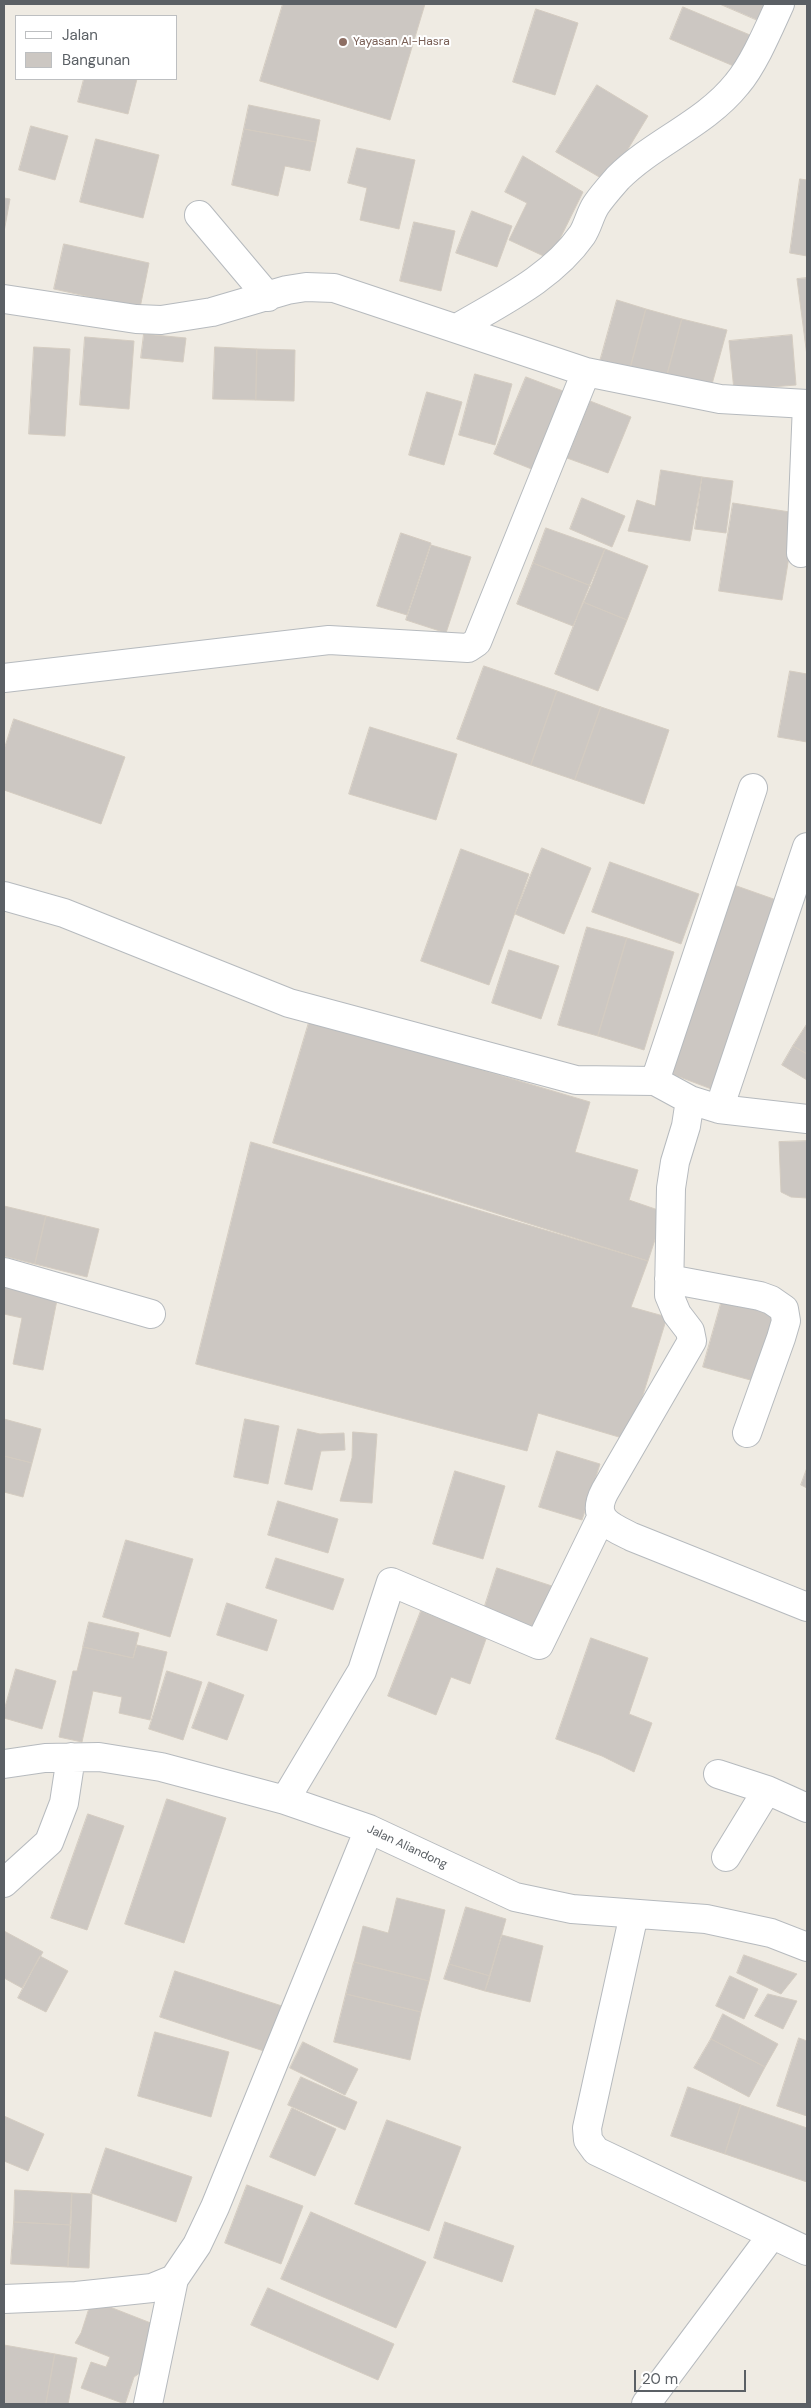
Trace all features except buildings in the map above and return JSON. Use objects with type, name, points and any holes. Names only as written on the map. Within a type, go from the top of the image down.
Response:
[{"type":"street","points":[[458,328],[524,289],[554,264],[582,235],[596,205],[618,179],[645,154],[707,112],[737,84],[766,34],[780,4]]},
{"type":"street","points":[[199,215],[268,297]]},
{"type":"street","points":[[4,299],[136,319],[161,320],[212,312],[287,290],[306,287],[334,288],[586,372],[720,399],[807,404],[801,553]]},
{"type":"street","points":[[4,678],[329,640],[468,648],[477,642],[586,372]]},
{"type":"street","points":[[655,1081],[753,788]]},
{"type":"street","points":[[719,1109],[807,848]]},
{"type":"street","points":[[4,896],[64,913],[289,1003],[576,1080],[655,1081],[690,1100],[719,1109],[807,1119]]},
{"type":"street","points":[[690,1100],[686,1126],[675,1162],[672,1182],[669,1295],[672,1304],[690,1331],[692,1341],[600,1500],[602,1516],[605,1522],[632,1537],[807,1607]]},
{"type":"street","points":[[4,1272],[151,1314]]},
{"type":"street","points":[[669,1279],[760,1296],[771,1300],[784,1309],[786,1321],[784,1330],[747,1433]]},
{"type":"street","points":[[285,1800],[362,1671],[390,1582],[538,1645],[602,1516]]},
{"type":"street","points":[[4,1883],[49,1842],[64,1803],[71,1757]]},
{"type":"street","name":"Jalan Aliandong","points":[[4,1764],[45,1758],[99,1757],[160,1767],[285,1800],[369,1829],[515,1896],[543,1904],[572,1909],[706,1919],[805,1942]]},
{"type":"street","points":[[718,1774],[767,1790],[807,1808]]},
{"type":"street","points":[[726,1857],[767,1790]]},
{"type":"street","points":[[148,2404],[174,2279],[197,2245],[215,2207],[369,1829]]},
{"type":"street","points":[[634,1914],[587,2128],[588,2140],[596,2151],[807,2251]]},
{"type":"street","points":[[646,2404],[772,2235]]},
{"type":"street","points":[[4,2299],[76,2296],[152,2288],[174,2279]]},
{"type":"place","name":"Yayasan Al-Hasra","points":[[343,42]]}]
